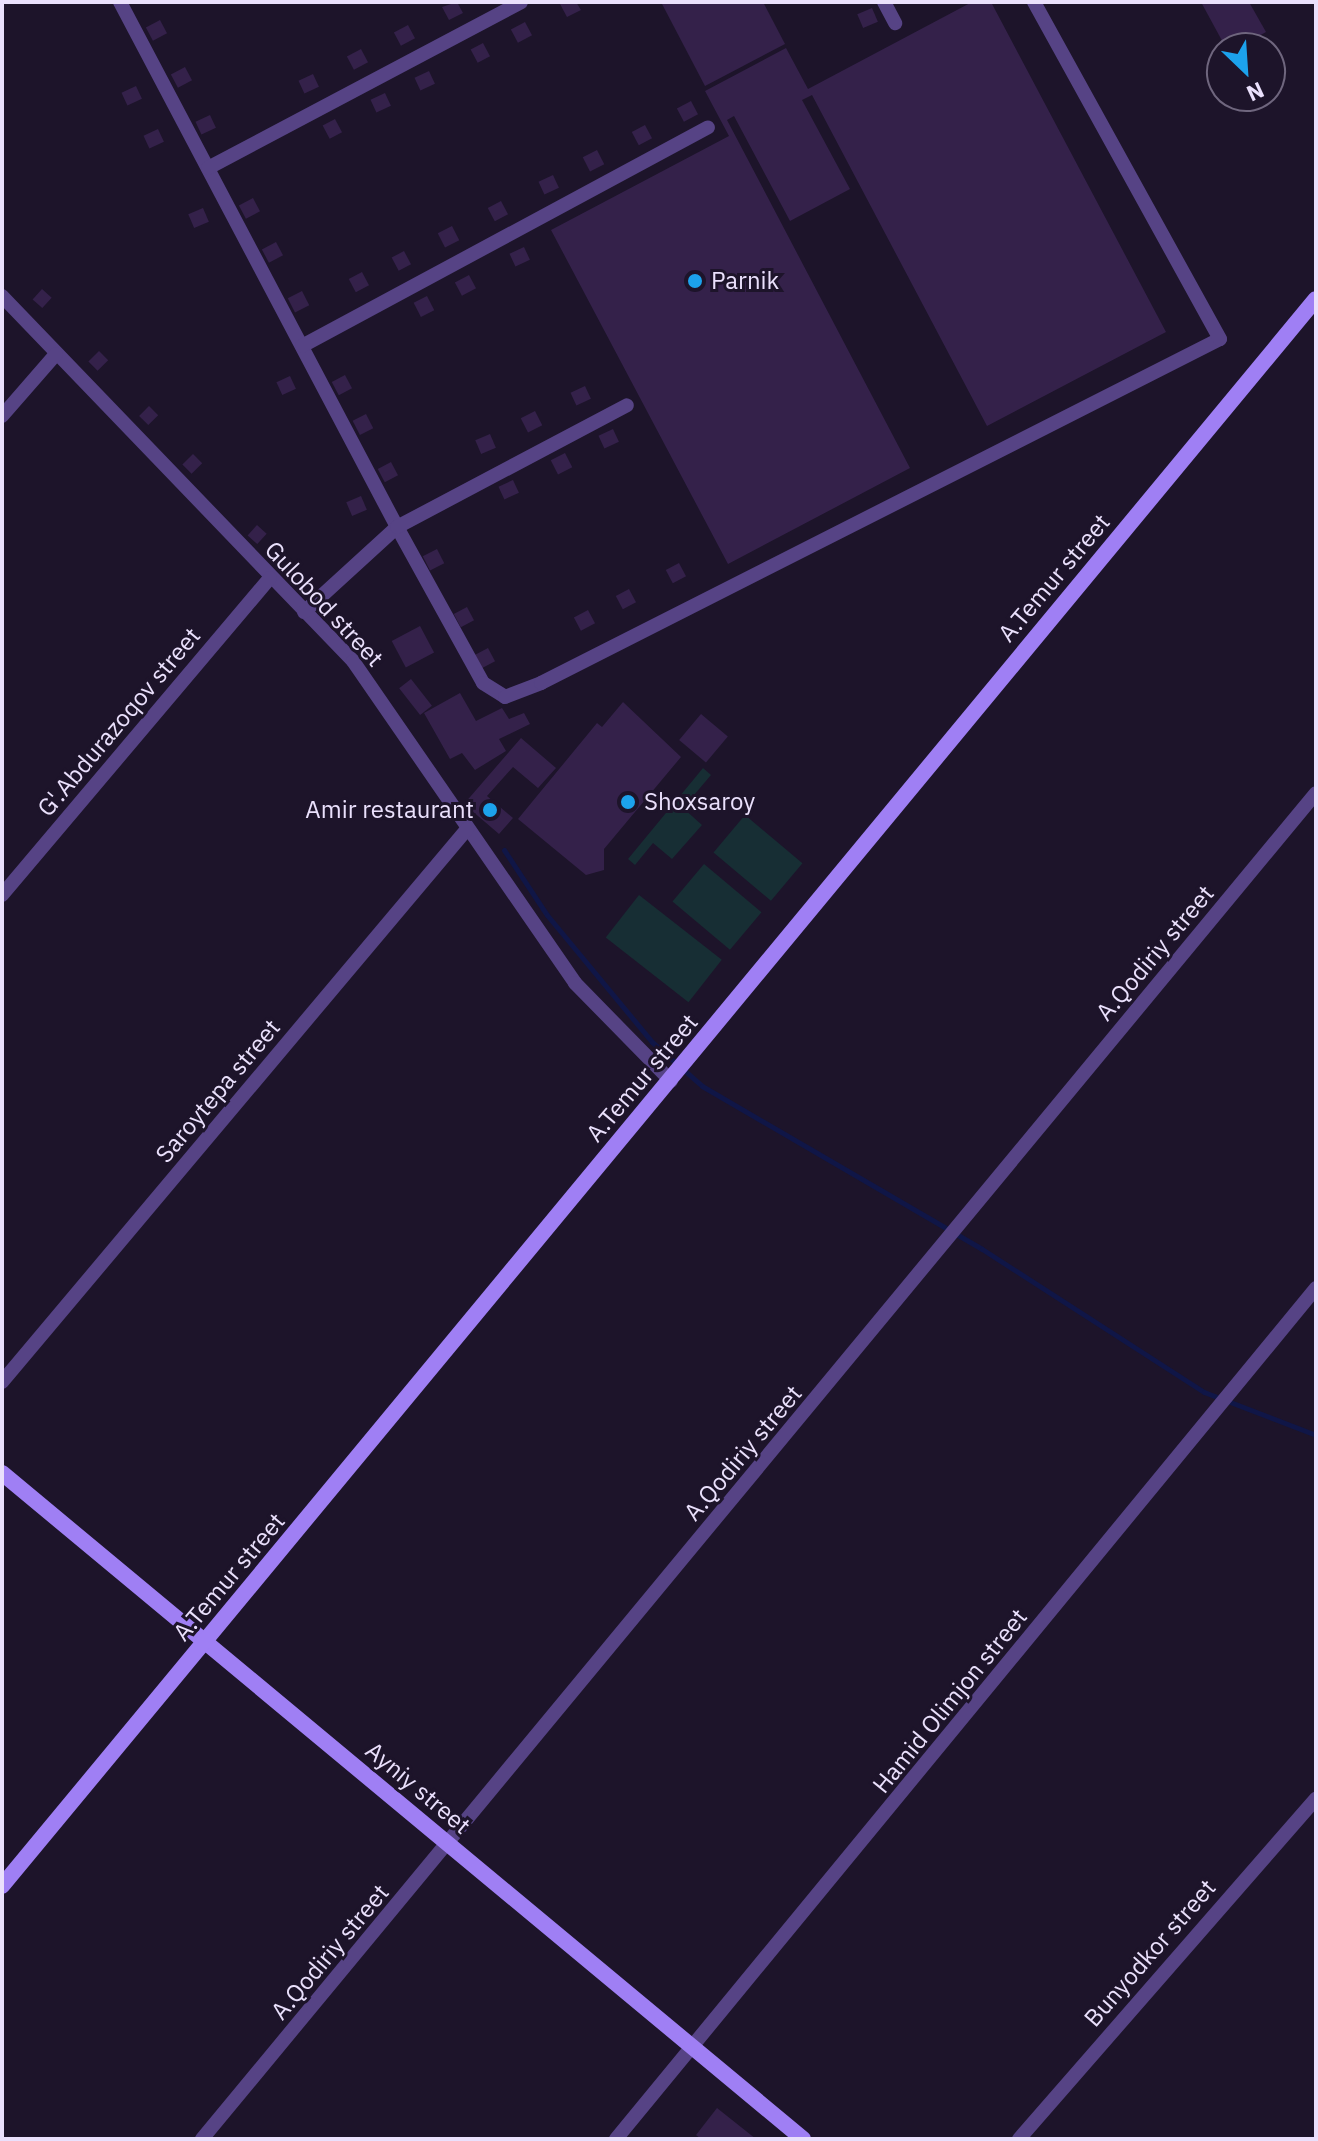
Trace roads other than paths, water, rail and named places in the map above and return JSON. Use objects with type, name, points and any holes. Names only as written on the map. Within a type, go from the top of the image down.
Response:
[{"type":"main road","name":"A.Temur street","points":[[2,1886],[1316,299]]},
{"type":"main road","name":"Ayniy street","points":[[2,1473],[208,1640],[448,1845],[803,2139]]},
{"type":"street","points":[[120,2],[397,527],[483,683],[505,697],[541,683],[1220,339],[1034,2]]},
{"type":"street","points":[[208,168],[521,2]]},
{"type":"street","points":[[884,2],[895,23]]},
{"type":"street","points":[[302,346],[708,127]]},
{"type":"street","name":"Gulobod street","points":[[2,296],[353,661],[575,983],[671,1081]]},
{"type":"street","points":[[2,416],[56,354]]},
{"type":"street","points":[[304,612],[397,527],[627,405]]},
{"type":"street","name":"G'.Abdurazoqov street","points":[[2,895],[270,578]]},
{"type":"street","name":"A.Qodiriy street","points":[[202,2139],[1316,793]]},
{"type":"street","name":"Saroytepa street","points":[[2,1382],[467,829]]},
{"type":"street","name":"Hamid Olimjon street","points":[[616,2139],[693,2050],[1316,1288]]},
{"type":"street","name":"Bunyodkor street","points":[[1019,2139],[1316,1798]]},
{"type":"waterway","points":[[504,850],[547,915],[652,1042],[702,1086],[982,1249],[1204,1392],[1316,1435]]},
{"type":"place","name":"Parnik","points":[[695,281]]},
{"type":"place","name":"Shoxsaroy","points":[[628,802]]},
{"type":"place","name":"Amir restaurant","points":[[490,810]]}]
